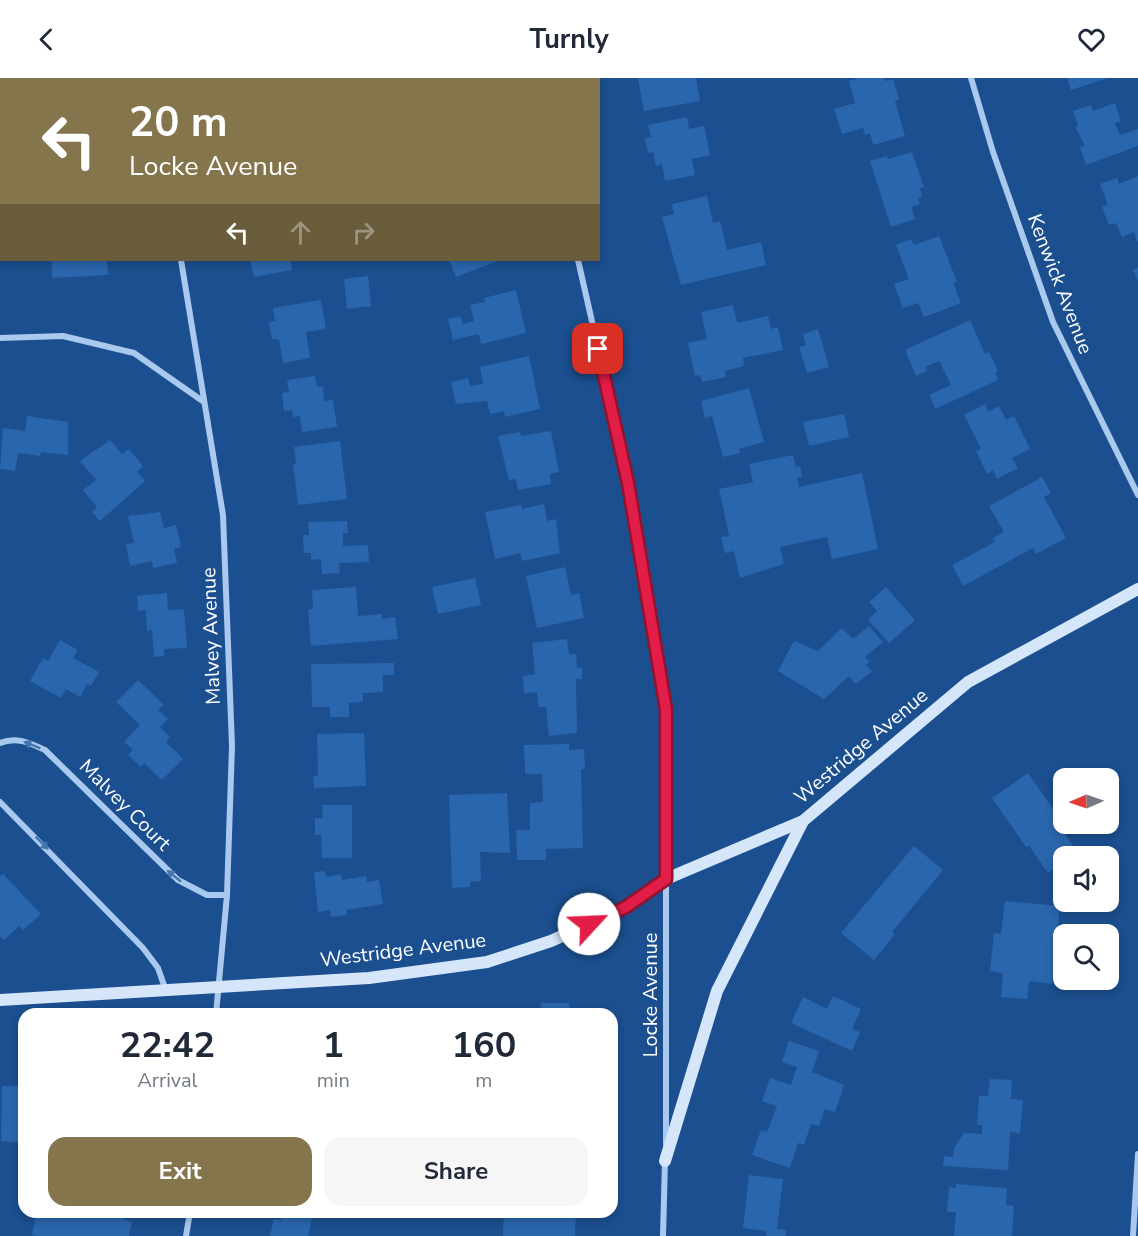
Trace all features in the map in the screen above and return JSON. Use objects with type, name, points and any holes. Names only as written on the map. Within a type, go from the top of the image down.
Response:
[{"type":"street","name":"Kenwick Avenue","points":[[971,78],[993,152],[1053,322],[1138,495]]},
{"type":"street","name":"Malvey Avenue","points":[[181,261],[223,526],[232,746],[227,895],[217,1008]]},
{"type":"street","name":"Locke Avenue","points":[[578,261],[628,483],[666,709],[663,1236]]},
{"type":"street","points":[[0,338],[63,336],[134,353],[204,402]]},
{"type":"street","name":"Westridge Avenue","points":[[0,1000],[165,988],[369,978],[487,962],[551,941],[626,907],[666,879],[803,820],[969,681],[1138,589]]},
{"type":"street","name":"Malvey Court","points":[[0,743],[7,740],[26,741],[45,750],[178,880],[207,895],[227,895]]},
{"type":"street","points":[[0,802],[143,948],[158,968],[165,988]]},
{"type":"street","points":[[665,1161],[717,991],[803,820]]},
{"type":"street","points":[[1133,1236],[1138,1154]]},
{"type":"street","points":[[186,1236],[189,1218]]},
{"type":"building","points":[[638,78],[696,78],[700,101],[644,111]]},
{"type":"building","points":[[859,78],[884,78],[885,81],[893,79],[899,99],[895,101],[905,136],[873,145],[870,133],[865,135],[863,128],[842,134],[834,109],[855,103],[849,81]]},
{"type":"building","points":[[1067,78],[1108,78],[1071,90]]},
{"type":"building","points":[[1115,103],[1121,121],[1115,123],[1120,135],[1138,129],[1138,146],[1086,165],[1080,147],[1085,146],[1075,127],[1078,126],[1073,111],[1091,105],[1093,111]]},
{"type":"building","points":[[687,117],[689,129],[704,126],[710,155],[692,159],[695,175],[665,181],[662,164],[656,166],[653,152],[648,153],[645,138],[651,137],[648,125]]},
{"type":"building","points":[[912,152],[924,187],[920,188],[922,196],[918,198],[920,204],[911,207],[915,219],[891,227],[870,161],[887,156],[888,159]]},
{"type":"building","points":[[1138,176],[1138,243],[1134,232],[1122,237],[1116,223],[1109,225],[1102,207],[1108,205],[1100,184],[1117,178],[1119,184]]},
{"type":"building","points":[[707,196],[713,223],[720,221],[727,250],[761,242],[766,265],[681,285],[662,217],[674,214],[672,204]]},
{"type":"building","points":[[939,236],[957,282],[953,283],[961,303],[924,317],[918,303],[903,308],[894,284],[909,279],[896,245],[911,239],[914,245]]},
{"type":"building","points":[[52,261],[107,261],[108,275],[52,278]]},
{"type":"building","points":[[250,261],[290,261],[292,270],[254,277]]},
{"type":"building","points":[[449,261],[497,261],[456,277]]},
{"type":"building","points":[[1138,268],[1138,281],[1133,270]]},
{"type":"building","points":[[368,276],[371,306],[347,309],[344,279]]},
{"type":"building","points":[[516,290],[526,333],[481,344],[479,334],[453,340],[448,319],[460,316],[463,324],[474,321],[470,305],[485,302],[484,298]]},
{"type":"building","points":[[321,300],[326,329],[306,332],[310,358],[283,363],[279,339],[272,339],[269,322],[275,321],[273,308]]},
{"type":"building","points":[[733,305],[737,323],[768,316],[771,329],[778,327],[783,350],[743,358],[744,366],[725,371],[726,377],[702,382],[700,375],[695,376],[688,343],[707,339],[701,312]]},
{"type":"building","points":[[970,320],[985,354],[989,352],[998,371],[995,372],[998,380],[935,409],[929,395],[951,385],[939,361],[925,367],[927,371],[916,376],[905,350]]},
{"type":"building","points":[[818,329],[829,367],[807,373],[799,347],[806,345],[803,334]]},
{"type":"building","points":[[529,356],[540,409],[505,417],[504,411],[490,414],[487,401],[456,404],[451,382],[468,378],[470,386],[483,384],[480,367]]},
{"type":"building","points":[[315,376],[317,387],[323,387],[324,401],[333,400],[337,427],[302,432],[300,416],[293,417],[292,410],[284,411],[282,393],[289,392],[287,380]]},
{"type":"building","points":[[749,388],[764,442],[739,449],[740,453],[723,457],[712,416],[705,418],[701,401]]},
{"type":"building","points":[[985,404],[988,412],[999,406],[1006,420],[1014,416],[1030,449],[1012,458],[1018,468],[997,479],[993,470],[987,474],[976,451],[981,449],[964,415]]},
{"type":"building","points":[[844,414],[849,437],[809,446],[803,422]]},
{"type":"building","points":[[27,416],[68,422],[68,455],[41,452],[40,456],[18,453],[15,471],[0,469],[3,428],[25,431]]},
{"type":"building","points":[[551,431],[559,472],[550,474],[551,484],[518,490],[516,479],[509,480],[498,436],[520,432],[521,436]]},
{"type":"building","points":[[110,440],[122,454],[129,449],[143,466],[137,472],[145,481],[100,521],[92,512],[97,507],[83,490],[96,480],[80,461]]},
{"type":"building","points":[[340,441],[347,499],[298,505],[293,464],[296,464],[294,447]]},
{"type":"building","points":[[793,455],[796,467],[800,466],[802,477],[797,478],[799,487],[862,473],[878,549],[832,559],[827,537],[780,547],[784,564],[740,578],[734,551],[725,553],[721,537],[729,536],[719,489],[753,482],[749,464]]},
{"type":"building","points":[[1042,477],[1051,493],[1044,497],[1066,538],[1036,554],[1033,548],[963,586],[952,565],[995,542],[993,538],[1004,532],[989,506]]},
{"type":"building","points":[[544,504],[547,521],[556,519],[560,553],[522,561],[520,553],[495,559],[485,512],[521,505],[522,509]]},
{"type":"building","points":[[160,512],[164,528],[176,525],[181,547],[174,549],[177,563],[153,568],[152,561],[130,566],[126,544],[134,543],[128,516]]},
{"type":"building","points":[[347,521],[348,533],[343,533],[343,546],[368,545],[369,562],[339,563],[340,573],[322,574],[321,559],[311,560],[311,553],[304,553],[303,535],[309,535],[308,522]]},
{"type":"building","points":[[565,567],[571,595],[579,593],[584,618],[537,628],[526,576]]},
{"type":"building","points":[[475,578],[481,605],[438,614],[432,587]]},
{"type":"building","points":[[356,587],[358,616],[382,614],[382,619],[395,617],[398,639],[311,646],[308,610],[313,609],[312,590]]},
{"type":"building","points":[[886,587],[915,620],[889,643],[868,620],[877,611],[869,602]]},
{"type":"building","points":[[167,593],[168,610],[184,609],[187,648],[164,649],[164,656],[154,657],[152,630],[147,631],[146,610],[138,611],[137,596]]},
{"type":"building","points":[[869,626],[883,642],[865,657],[870,662],[866,665],[872,671],[856,684],[849,676],[824,699],[778,671],[794,641],[818,651],[842,628],[853,639]]},
{"type":"building","points":[[567,639],[569,654],[576,654],[577,668],[582,668],[582,679],[576,679],[577,733],[549,736],[546,707],[538,707],[537,692],[524,693],[523,676],[535,674],[532,643]]},
{"type":"building","points":[[60,640],[78,650],[73,658],[99,672],[91,686],[87,684],[80,697],[66,689],[61,698],[30,681],[43,658],[48,661]]},
{"type":"building","points":[[394,663],[394,675],[383,675],[383,692],[363,693],[363,702],[349,703],[349,717],[330,717],[330,707],[312,707],[311,664]]},
{"type":"building","points":[[138,680],[164,705],[158,710],[168,719],[160,727],[170,737],[166,742],[183,759],[162,780],[144,763],[141,767],[128,755],[133,750],[124,742],[140,725],[116,702]]},
{"type":"building","points":[[364,733],[366,786],[314,788],[313,776],[318,776],[317,734]]},
{"type":"building","points":[[569,744],[569,750],[584,749],[585,769],[581,770],[583,848],[546,849],[546,860],[517,860],[516,830],[530,830],[530,803],[543,802],[542,774],[525,774],[524,745]]},
{"type":"building","points":[[1028,773],[1053,809],[1053,834],[1065,834],[1073,846],[1053,846],[1053,870],[1048,873],[1029,846],[1026,847],[992,798]]},
{"type":"building","points":[[507,793],[510,853],[480,852],[481,881],[470,882],[470,887],[452,888],[449,795]]},
{"type":"building","points":[[322,805],[352,805],[352,858],[322,858],[321,835],[315,835],[315,818],[323,818]]},
{"type":"building","points":[[914,846],[943,870],[892,932],[895,934],[874,960],[841,933]]},
{"type":"building","points":[[325,871],[326,877],[341,874],[342,880],[366,876],[367,882],[379,880],[383,904],[346,910],[347,915],[331,917],[330,910],[318,912],[314,872]]},
{"type":"building","points":[[3,874],[41,914],[23,930],[19,926],[4,940],[0,936],[0,876]]},
{"type":"building","points":[[1005,901],[1053,905],[1053,912],[1059,912],[1058,924],[1053,924],[1052,984],[1029,981],[1027,999],[1001,997],[1003,973],[990,971],[994,933],[1001,934]]},
{"type":"building","points":[[833,996],[861,1009],[852,1029],[860,1032],[852,1051],[791,1023],[803,997],[827,1009]]},
{"type":"building","points":[[541,1003],[569,1003],[569,1008],[541,1008]]},
{"type":"building","points":[[789,1041],[819,1051],[812,1072],[844,1085],[835,1112],[825,1109],[819,1126],[811,1124],[804,1145],[798,1143],[790,1168],[752,1155],[761,1130],[767,1132],[777,1106],[762,1101],[770,1078],[791,1085],[797,1067],[782,1062]]},
{"type":"building","points":[[990,1079],[1012,1080],[1011,1099],[1023,1100],[1020,1133],[1010,1132],[1008,1170],[943,1166],[944,1156],[953,1157],[954,1148],[964,1133],[982,1134],[982,1125],[977,1125],[979,1096],[988,1096]]},
{"type":"building","points":[[2,1086],[18,1086],[18,1142],[1,1141]]},
{"type":"building","points":[[749,1175],[783,1179],[777,1229],[786,1230],[786,1236],[766,1236],[766,1231],[743,1228]]},
{"type":"building","points":[[956,1184],[1007,1188],[1006,1205],[1014,1206],[1012,1236],[954,1236],[956,1212],[947,1212],[949,1187],[956,1188]]},
{"type":"building","points":[[36,1218],[124,1218],[124,1220],[132,1221],[129,1236],[32,1235]]},
{"type":"building","points":[[282,1218],[312,1218],[308,1236],[270,1236],[274,1219],[281,1220]]},
{"type":"building","points":[[504,1218],[576,1218],[575,1236],[503,1236]]},
{"type":"route","points":[[589,924],[626,907],[666,879],[666,709],[628,483],[598,349]]}]
